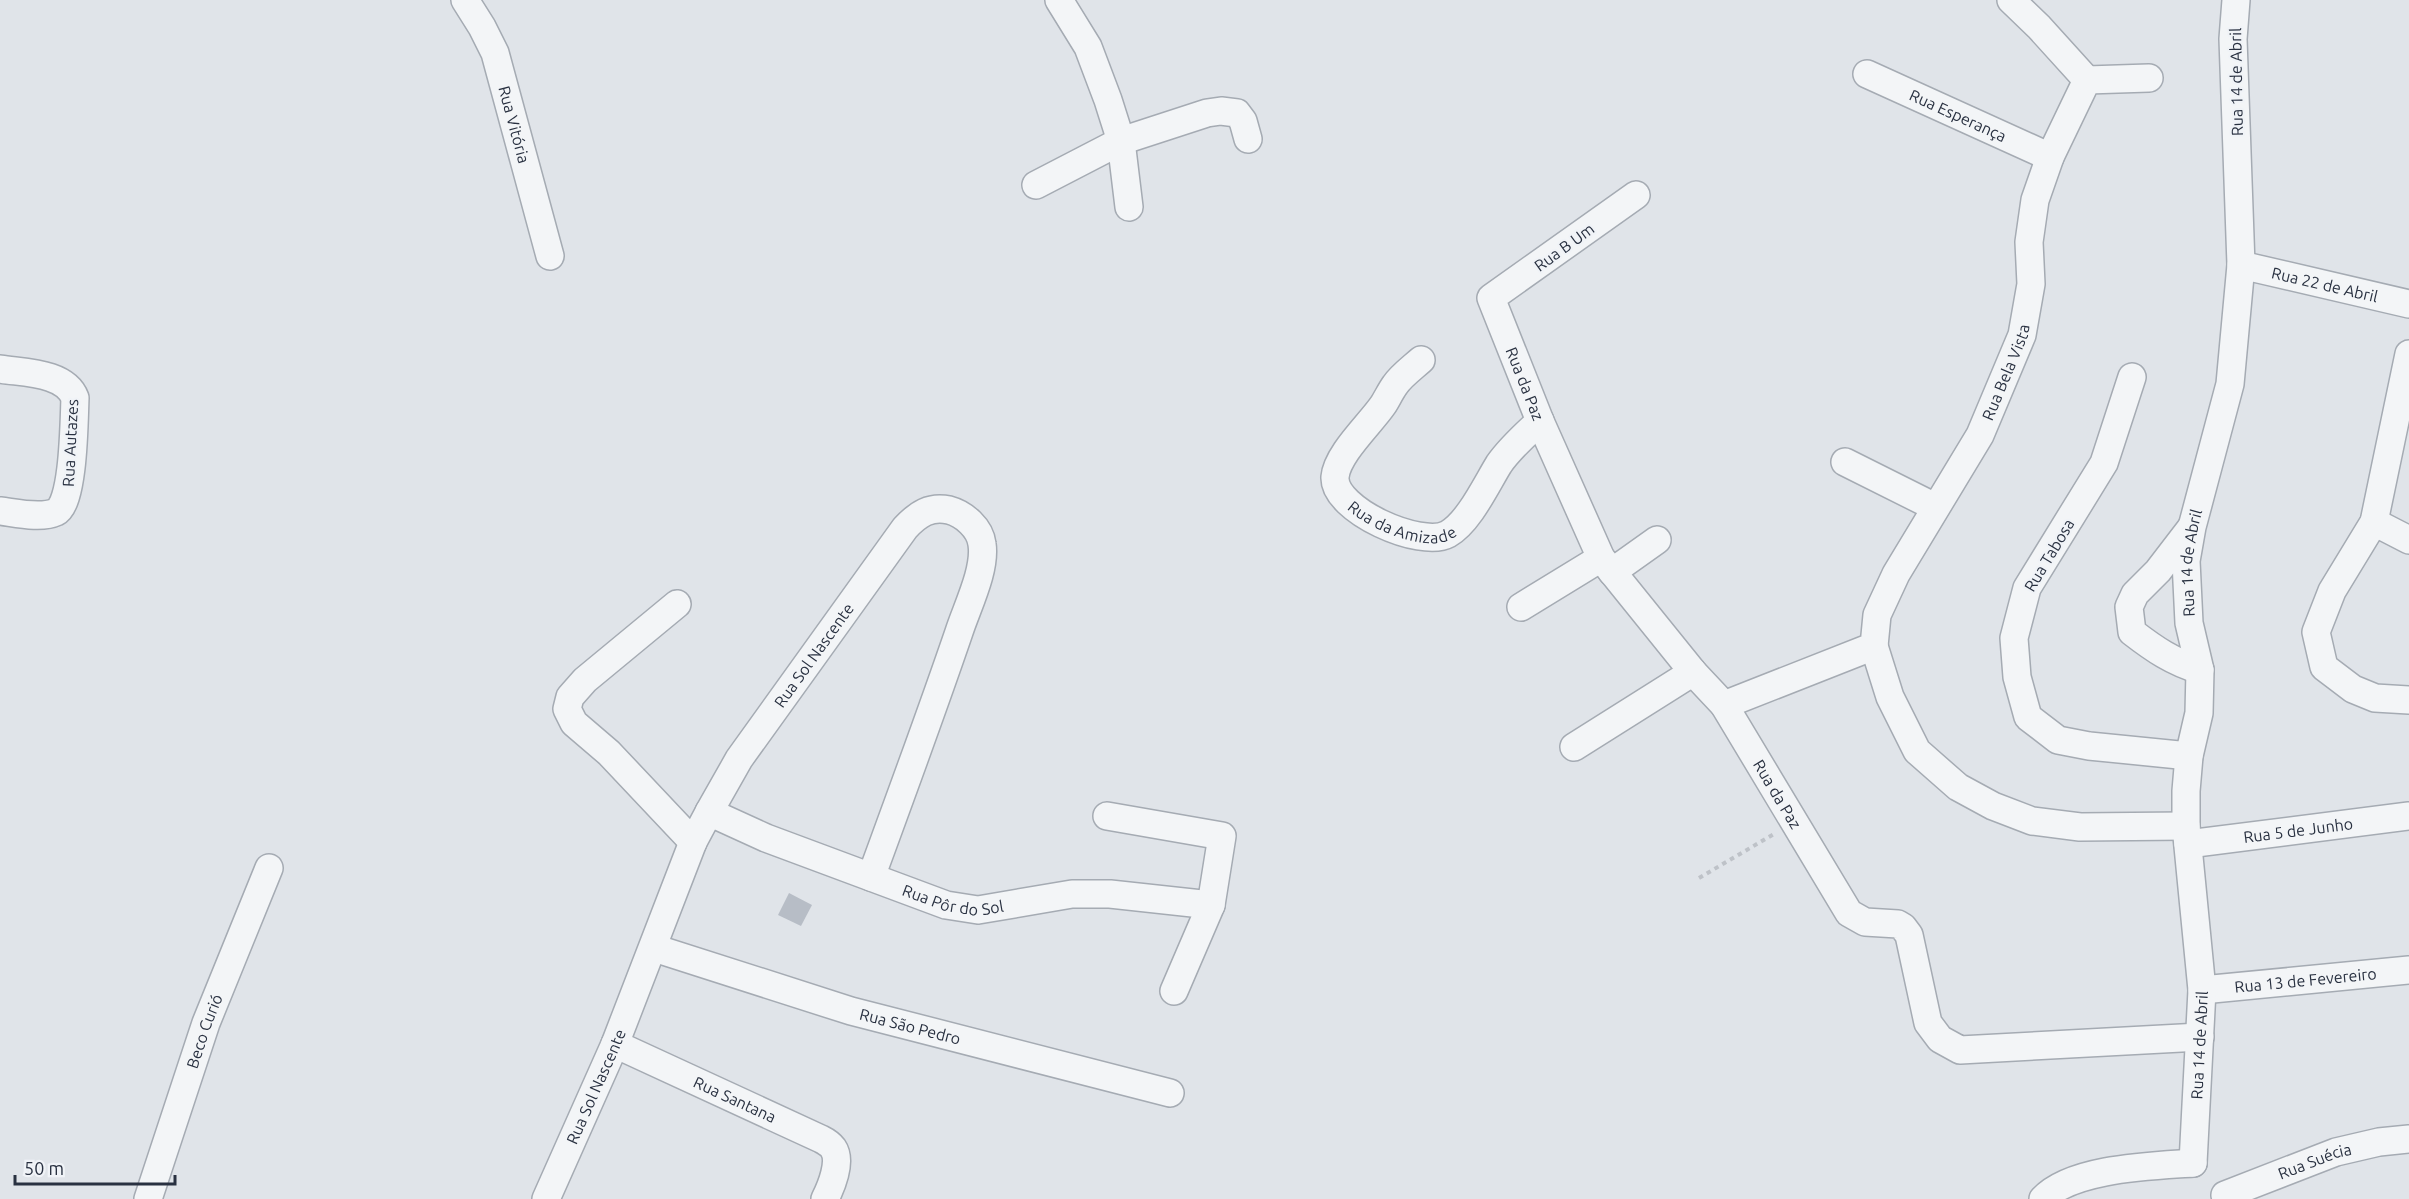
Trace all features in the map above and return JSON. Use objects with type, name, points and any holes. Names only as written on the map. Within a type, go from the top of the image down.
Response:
[{"type":"street","name":"Rua Vitória","points":[[465,0],[495,53],[550,256]]},
{"type":"street","points":[[1059,0],[1088,47],[1122,141],[1129,207]]},
{"type":"street","points":[[2011,0],[2039,27],[2086,80],[2149,78]]},
{"type":"street","name":"Rua 14 de Abril","points":[[2193,1162],[2202,990],[2187,835],[2189,756],[2199,713],[2200,670],[2189,612],[2186,561],[2192,527],[2230,384],[2241,265],[2233,39],[2236,0]]},
{"type":"street","name":"Rua Esperança","points":[[1867,74],[2050,157]]},
{"type":"street","name":"Rua Bela Vista","points":[[2086,80],[2050,157],[2035,201],[2029,242],[2031,284],[2022,335],[1980,435],[1896,574],[1877,615],[1874,646],[1890,697],[1917,751],[1958,787],[1993,806],[2032,821],[2187,835]]},
{"type":"street","points":[[1036,185],[1122,141],[1221,111],[1237,113],[1241,116],[1248,139]]},
{"type":"street","name":"Rua B Um","points":[[1491,298],[1636,195]]},
{"type":"street","name":"Rua 22 de Abril","points":[[2241,265],[2409,304]]},
{"type":"street","name":"Rua da Paz","points":[[1491,298],[1540,421],[1607,565],[1693,672],[1724,705],[1849,913],[1865,922],[1898,924],[1909,935],[1928,1023],[1941,1039],[1960,1050],[2200,1037]]},
{"type":"street","points":[[2409,354],[2374,522],[2332,591],[2316,632],[2324,668],[2353,689],[2375,698],[2409,700]]},
{"type":"street","name":"Rua da Amizade","points":[[1421,360],[1395,384],[1338,469],[1335,479],[1341,494],[1347,501],[1373,519],[1400,532],[1418,537],[1446,535],[1455,529],[1501,463],[1540,421]]},
{"type":"street","name":"Rua Autazes","points":[[0,369],[54,379],[66,386],[75,398],[69,489],[62,507],[55,512],[44,514],[0,511]]},
{"type":"street","name":"Rua Tabosa","points":[[2132,377],[2104,463],[2027,588],[2014,638],[2017,677],[2028,717],[2058,740],[2089,746],[2189,756]]},
{"type":"street","points":[[1845,462],[1935,507]]},
{"type":"street","name":"Rua Sol Nascente","points":[[546,1199],[615,1044],[654,948],[693,842],[739,759],[905,528],[924,512],[934,508],[959,513],[976,528],[982,543],[980,570],[938,696],[871,877]]},
{"type":"street","points":[[2374,522],[2409,540]]},
{"type":"street","points":[[2192,527],[2158,571],[2135,594],[2129,607],[2132,632],[2158,653],[2200,670]]},
{"type":"street","points":[[1521,608],[1657,540]]},
{"type":"street","points":[[677,604],[585,680],[570,697],[567,709],[574,723],[609,753],[693,842]]},
{"type":"street","points":[[1724,705],[1874,646]]},
{"type":"street","points":[[1574,747],[1693,672]]},
{"type":"street","name":"Rua Pôr do Sol","points":[[709,812],[766,838],[946,905],[963,909],[978,910],[1072,894],[1110,894],[1211,905]]},
{"type":"street","points":[[1107,816],[1222,836],[1211,905],[1174,991]]},
{"type":"street","name":"Rua 5 de Junho","points":[[2187,835],[2409,816]]},
{"type":"street","name":"Beco Curió","points":[[148,1199],[206,1023],[269,868]]},
{"type":"street","name":"Rua São Pedro","points":[[654,948],[850,1011],[1170,1093]]},
{"type":"street","name":"Rua 13 de Fevereiro","points":[[2202,990],[2409,970]]},
{"type":"street","name":"Rua Santana","points":[[615,1044],[821,1139],[833,1147],[836,1156],[834,1189]]},
{"type":"street","name":"Rua Suécia","points":[[2226,1197],[2336,1152],[2379,1142],[2409,1139]]},
{"type":"street","points":[[2043,1199],[2076,1180],[2106,1172],[2193,1162],[2226,1197]]},
{"type":"path","points":[[1700,878],[1794,822]]},
{"type":"building","points":[[789,893],[812,905],[801,926],[778,915]]}]
